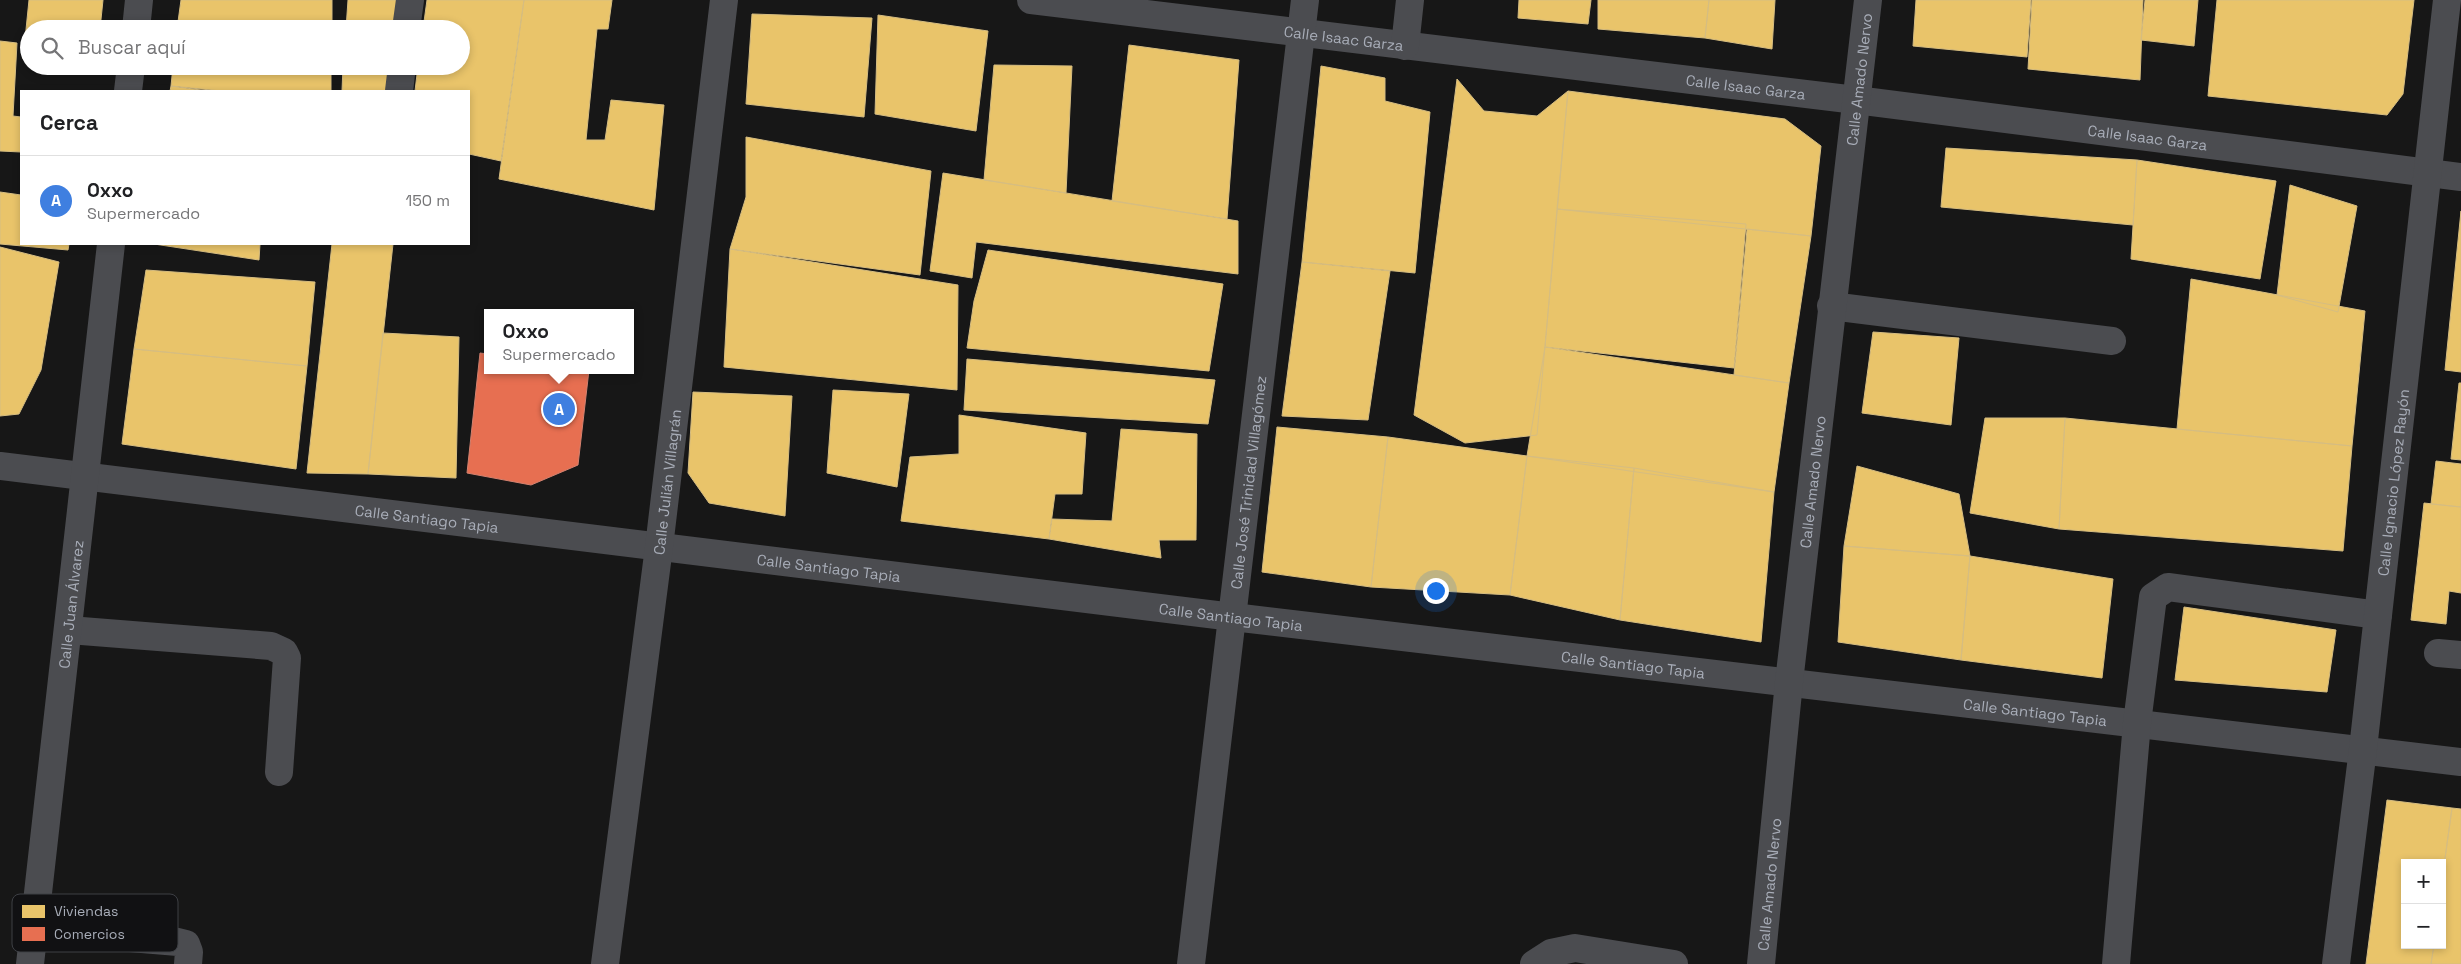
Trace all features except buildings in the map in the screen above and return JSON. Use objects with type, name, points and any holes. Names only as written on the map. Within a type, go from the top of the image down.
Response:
[{"type":"street","points":[[137,20],[139,0]]},
{"type":"street","points":[[407,20],[410,0]]},
{"type":"street","name":"Calle Julián Villagrán","points":[[605,964],[659,547],[724,0]]},
{"type":"street","name":"Calle Isaac Garza","points":[[1031,0],[1856,100],[2461,177]]},
{"type":"street","name":"Calle José Trinidad Villagómez","points":[[1191,964],[1306,0]]},
{"type":"street","points":[[1405,46],[1410,0]]},
{"type":"street","name":"Calle Amado Nervo","points":[[1760,964],[1831,306],[1868,0]]},
{"type":"street","name":"Calle Ignacio López Rayón","points":[[2336,964],[2363,749],[2447,0]]},
{"type":"street","points":[[128,90],[130,75]]},
{"type":"street","points":[[399,90],[401,75]]},
{"type":"street","name":"Calle Juan Álvarez","points":[[38,894],[111,245]]},
{"type":"street","points":[[1831,306],[2112,341]]},
{"type":"street","name":"Calle Santiago Tapia","points":[[0,466],[1233,617],[2461,762]]},
{"type":"street","points":[[2116,964],[2137,723],[2153,597],[2168,587],[2378,614]]},
{"type":"street","points":[[69,630],[271,646],[284,652],[288,658],[278,772]]},
{"type":"street","points":[[178,942],[186,944],[189,952],[188,964]]},
{"type":"street","points":[[1534,964],[1551,953],[1575,948],[1674,964]]},
{"type":"place","name":"Oxxo","points":[[559,409]]}]
